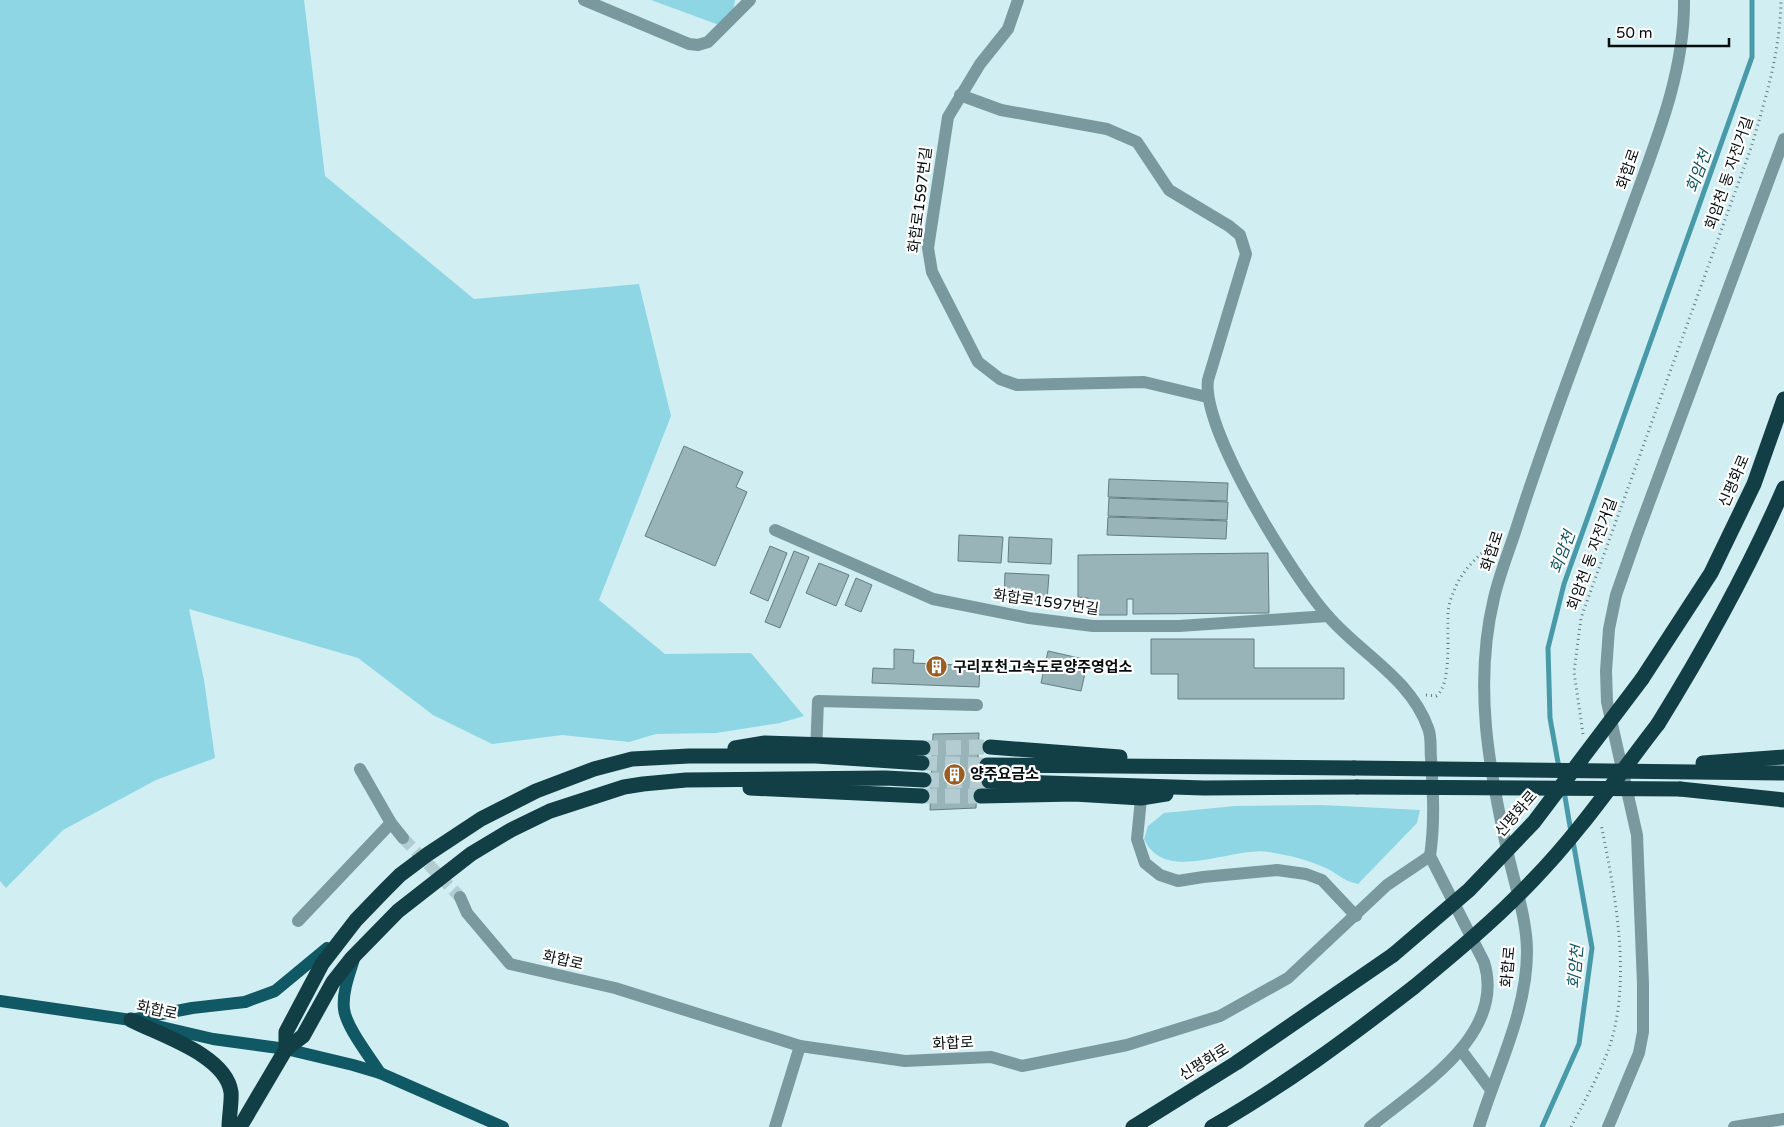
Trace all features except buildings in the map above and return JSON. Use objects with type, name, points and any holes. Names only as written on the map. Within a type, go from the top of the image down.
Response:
[{"type":"highway","name":"신평화로","points":[[1133,1127],[1236,1063],[1393,955],[1469,890],[1534,822],[1642,679],[1711,573],[1754,484],[1784,399]]},
{"type":"highway","points":[[1212,1127],[1253,1104],[1328,1054],[1414,987],[1484,928],[1535,879],[1658,724],[1706,647],[1751,562],[1784,488]]},
{"type":"highway","points":[[990,747],[1156,758],[1248,768]]},
{"type":"highway","points":[[286,1050],[286,1032],[322,964],[356,920],[400,874],[481,819],[526,795],[569,777],[632,759],[923,748]]},
{"type":"highway","points":[[816,751],[922,763]]},
{"type":"highway","points":[[1613,770],[1784,756]]},
{"type":"highway","points":[[987,765],[1784,773]]},
{"type":"highway","points":[[240,1127],[286,1050],[303,1036],[333,982],[355,954],[398,911],[471,854],[511,830],[550,811],[624,787],[669,782],[885,778],[924,780]]},
{"type":"highway","points":[[989,781],[1032,781],[1142,792]]},
{"type":"highway","points":[[669,782],[792,791],[922,796]]},
{"type":"highway","points":[[981,796],[1142,792],[1204,788],[1357,787],[1784,790]]},
{"type":"highway","points":[[1680,789],[1784,800]]},
{"type":"highway","points":[[131,1020],[205,1056],[222,1070],[231,1092],[229,1127]]},
{"type":"main road","points":[[131,1020],[192,1008],[245,1002],[275,991],[318,958],[356,920]]},
{"type":"main road","points":[[355,954],[345,994],[344,1010],[350,1024],[380,1072]]},
{"type":"main road","name":"화합로","points":[[0,1001],[131,1020],[213,1039],[286,1050],[380,1072],[503,1127]]},
{"type":"street","points":[[584,0],[689,44],[698,45],[708,42],[750,0]]},
{"type":"street","name":"화합로1597번길","points":[[1018,0],[1008,29],[980,64],[960,95],[951,110],[945,128],[928,255],[932,272],[978,362],[1000,379],[1018,385],[1144,382],[1207,397]]},
{"type":"street","name":"화합로","points":[[1479,1127],[1523,990],[1528,952],[1525,921],[1503,833],[1486,740],[1484,661],[1494,598],[1533,477],[1641,182],[1674,85],[1685,31],[1684,0]]},
{"type":"street","points":[[960,95],[1001,110],[1107,129],[1137,142],[1169,190],[1229,226],[1240,235],[1246,254],[1208,380],[1207,397],[1236,472],[1282,551],[1328,616],[1404,688],[1420,709],[1429,730],[1435,824],[1430,856],[1484,962],[1488,974],[1483,1008],[1475,1029],[1461,1050],[1450,1063],[1370,1127]]},
{"type":"street","points":[[1608,1127],[1638,1054],[1642,1032],[1643,984],[1637,835],[1607,702],[1606,671],[1609,629],[1616,595],[1637,535],[1784,139]]},
{"type":"street","name":"화합로1597번길","points":[[775,530],[933,599],[1029,618],[1093,626],[1179,626],[1328,616]]},
{"type":"street","points":[[816,751],[818,701],[977,705]]},
{"type":"street","points":[[360,769],[391,823],[403,838]]},
{"type":"street","points":[[1142,792],[1137,839],[1145,863],[1160,875],[1178,881],[1204,876],[1277,870],[1306,874],[1322,880],[1356,916]]},
{"type":"street","points":[[298,921],[391,823]]},
{"type":"street","name":"화합로","points":[[460,897],[466,913],[510,964],[615,988],[800,1046],[905,1061],[991,1057],[1022,1066],[1127,1046],[1220,1016],[1288,978],[1387,885],[1430,856]]},
{"type":"street","points":[[775,1127],[800,1046]]},
{"type":"street","points":[[1461,1050],[1491,1090]]},
{"type":"street","points":[[1734,1127],[1784,1120]]},
{"type":"path","name":"회암천 동 자전거길","points":[[1585,743],[1574,672],[1581,618],[1751,148],[1773,71],[1780,34],[1781,0]]},
{"type":"path","points":[[1404,688],[1430,696],[1441,693],[1449,638],[1448,612],[1454,590],[1476,559],[1499,539],[1515,535]]},
{"type":"path","points":[[1571,1127],[1608,1050],[1618,1007],[1620,969],[1617,914],[1600,819]]},
{"type":"shaded area","points":[[0,0],[304,0],[325,176],[474,299],[639,284],[671,416],[599,600],[665,654],[751,653],[804,716],[780,723],[716,733],[656,734],[629,742],[562,735],[492,744],[433,715],[358,658],[189,609],[204,680],[215,758],[156,780],[63,830],[6,888],[0,881]]},
{"type":"shaded area","points":[[651,0],[735,0],[730,29]]},
{"type":"shaded area","points":[[1322,805],[1420,810],[1417,823],[1358,884],[1314,863],[1292,856],[1269,852],[1254,852],[1183,862],[1167,860],[1154,853],[1144,839],[1148,826],[1164,813],[1235,806]]},
{"type":"waterway","name":"회암천","points":[[1559,768],[1550,718],[1548,648],[1564,584],[1752,57],[1752,0]]},
{"type":"waterway","name":"회암천","points":[[1564,791],[1571,832]]},
{"type":"waterway","name":"회암천","points":[[1542,1127],[1579,1044],[1592,948],[1573,841]]},
{"type":"tunnel","points":[[923,748],[990,747]]},
{"type":"tunnel","points":[[922,763],[987,765]]},
{"type":"tunnel","points":[[924,780],[989,781]]},
{"type":"tunnel","points":[[922,796],[981,796]]},
{"type":"tunnel","points":[[403,838],[460,897]]},
{"type":"place","name":"구리포천고속도로양주영업소","points":[[937,667]]},
{"type":"place","name":"양주요금소","points":[[954,774]]}]
